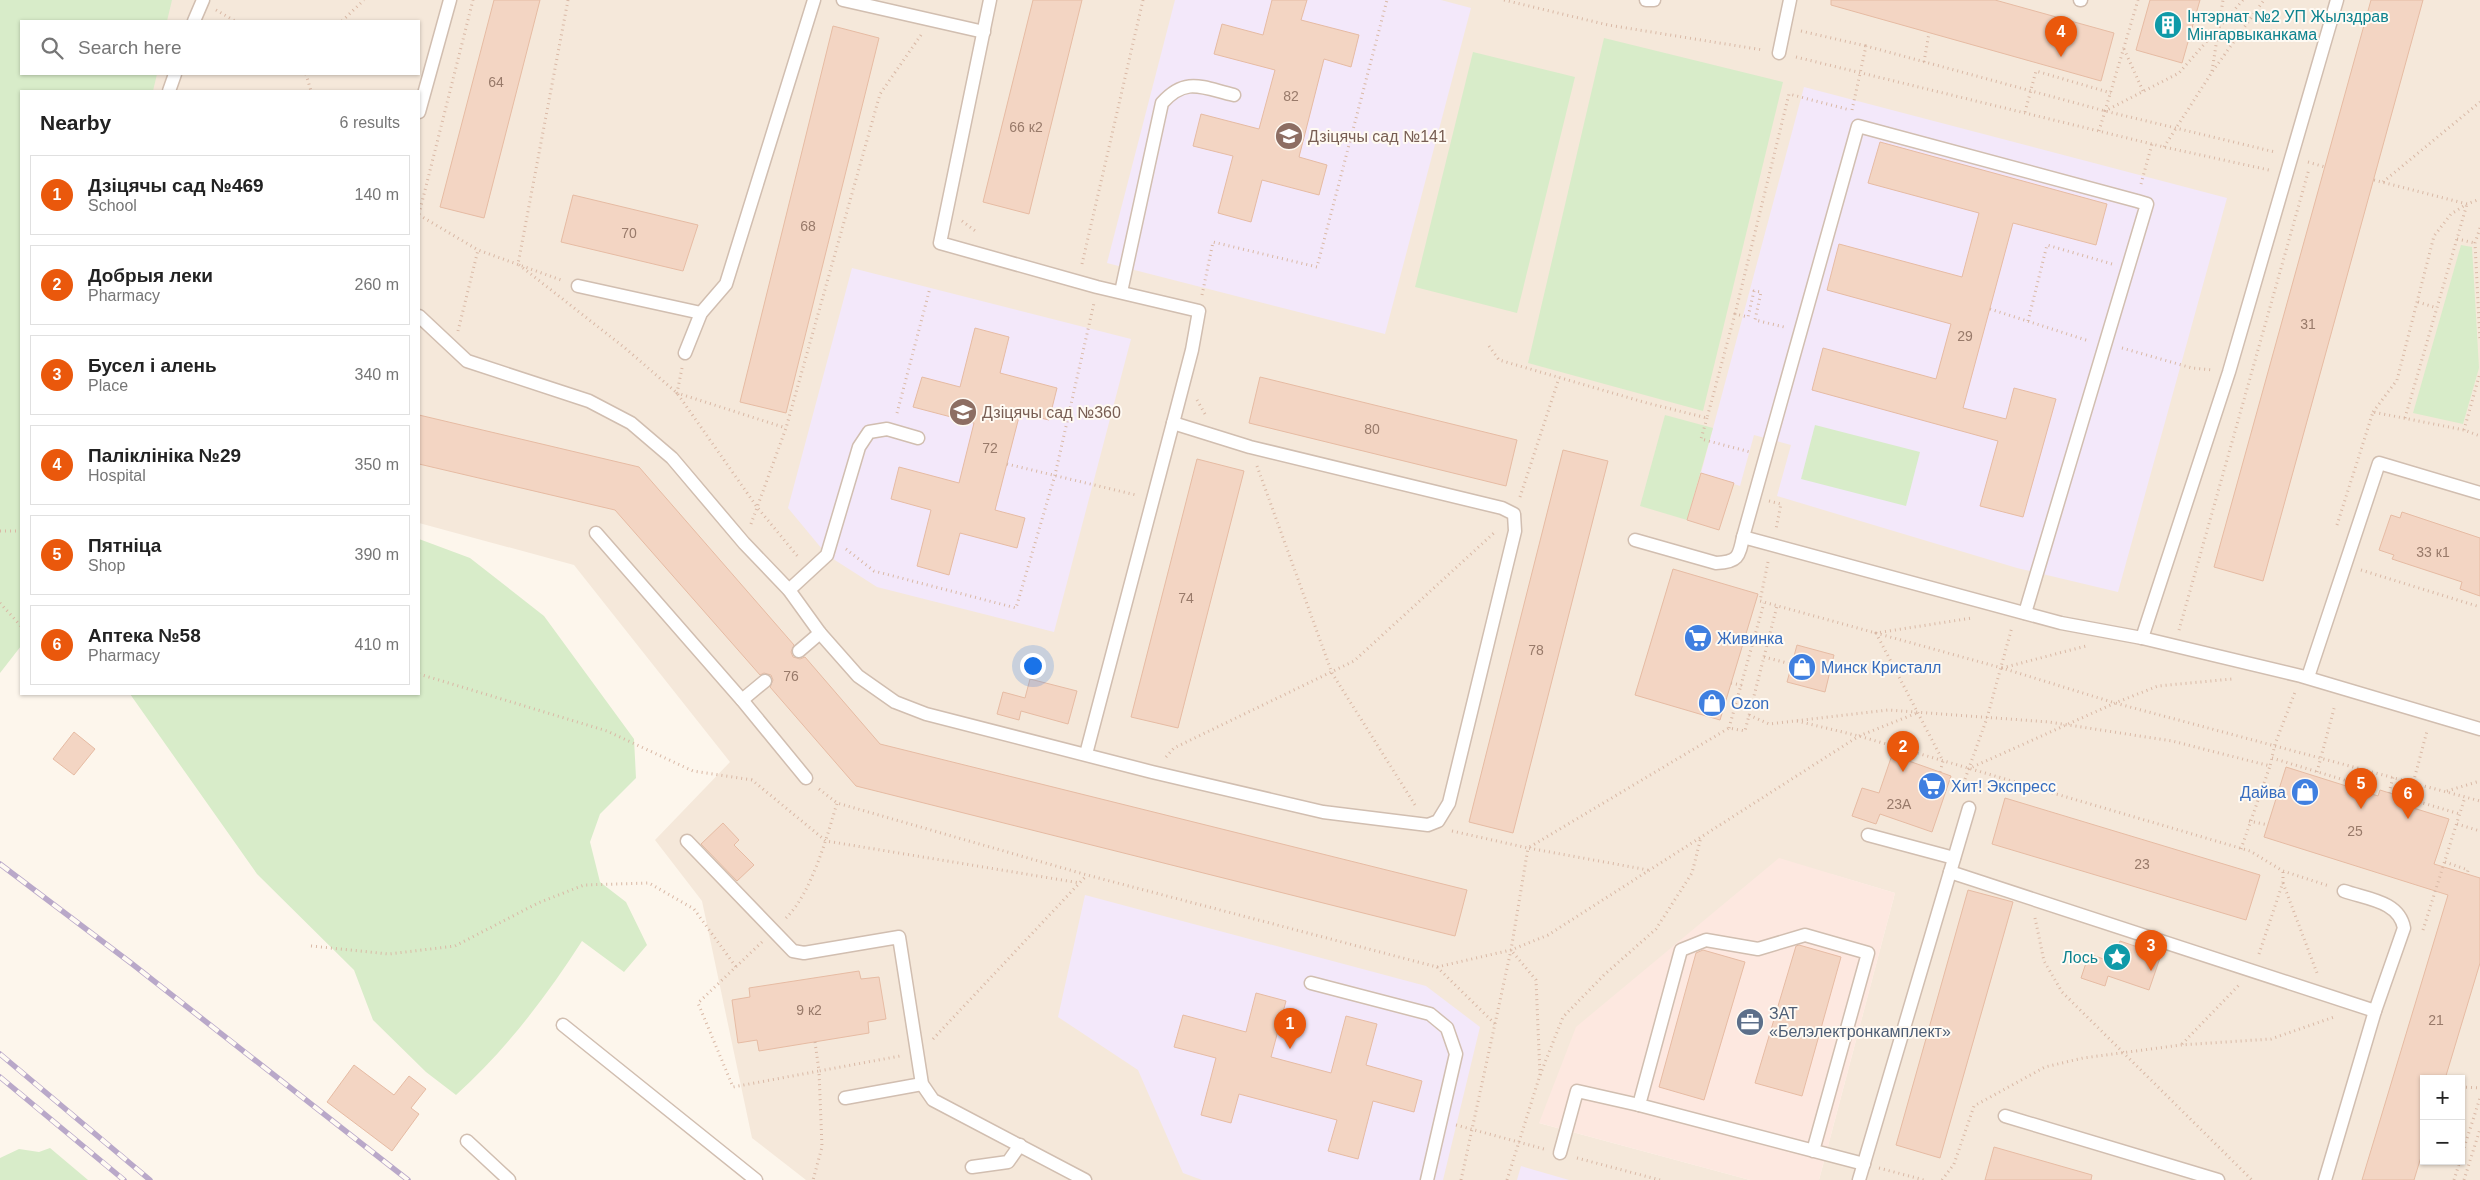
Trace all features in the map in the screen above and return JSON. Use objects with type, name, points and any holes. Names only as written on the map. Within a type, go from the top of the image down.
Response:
[{"type":"lane","points":[[194,20],[203,0]]},
{"type":"lane","points":[[420,108],[450,0]]},
{"type":"lane","points":[[685,353],[701,314],[726,284],[729,276],[814,0]]},
{"type":"lane","points":[[843,0],[984,32]]},
{"type":"lane","points":[[990,0],[940,243],[1097,288],[1199,311],[1192,350],[1174,423],[1086,754]]},
{"type":"lane","points":[[1646,0],[1654,0]]},
{"type":"lane","points":[[1779,53],[1783,26],[1790,0]]},
{"type":"lane","points":[[2142,638],[2229,372],[2337,0]]},
{"type":"lane","points":[[169,90],[175,75]]},
{"type":"lane","points":[[1121,292],[1162,103],[1173,91],[1191,85],[1234,95]]},
{"type":"lane","points":[[1635,540],[1716,563],[1730,562],[1739,555],[1858,126],[2147,204],[2021,612]]},
{"type":"lane","points":[[578,286],[701,314]]},
{"type":"lane","points":[[420,317],[467,361],[589,402],[631,423],[672,458],[744,544],[789,590],[820,633],[858,676],[895,702],[926,714],[1152,772],[1322,812],[1428,825],[1438,821],[1449,802],[1516,531],[1514,514],[1502,508],[1250,447],[1174,423]]},
{"type":"lane","points":[[789,590],[827,555],[859,447],[869,432],[887,429],[918,438]]},
{"type":"lane","points":[[2304,676],[2346,565],[2379,463],[2480,492]]},
{"type":"lane","points":[[596,533],[742,700],[806,778]]},
{"type":"lane","points":[[1743,537],[2061,623],[2142,638],[2304,676],[2480,729]]},
{"type":"lane","points":[[799,651],[820,633]]},
{"type":"lane","points":[[742,700],[765,681]]},
{"type":"lane","points":[[1860,1180],[1969,808]]},
{"type":"lane","points":[[1868,835],[1954,858]]},
{"type":"lane","points":[[687,841],[794,950],[804,952],[899,937],[919,1053],[922,1084],[933,1100],[1085,1180]]},
{"type":"lane","points":[[1950,872],[2375,1011]]},
{"type":"lane","points":[[2325,1180],[2375,1011],[2404,928],[2402,917],[2393,908],[2344,891]]},
{"type":"lane","points":[[1639,1106],[1681,950],[1706,940],[1758,949],[1805,934],[1868,953],[1813,1151]]},
{"type":"lane","points":[[1311,983],[1430,1014],[1447,1028],[1456,1054],[1427,1180]]},
{"type":"lane","points":[[563,1025],[747,1178]]},
{"type":"lane","points":[[845,1098],[922,1084]]},
{"type":"lane","points":[[1560,1153],[1577,1091],[1864,1164]]},
{"type":"lane","points":[[2005,1116],[2218,1180]]},
{"type":"lane","points":[[467,1141],[509,1180]]},
{"type":"lane","points":[[972,1167],[1008,1162],[1020,1145]]},
{"type":"path","points":[[343,20],[364,0]]},
{"type":"path","points":[[420,210],[473,0]]},
{"type":"path","points":[[518,264],[568,0]]},
{"type":"path","points":[[1082,264],[1143,0]]},
{"type":"path","points":[[1211,300],[1201,297],[1213,242],[1317,267],[1387,0]]},
{"type":"path","points":[[1504,0],[1608,25],[1779,53],[2164,147],[2288,174],[2305,180]]},
{"type":"path","points":[[2099,131],[2138,0]]},
{"type":"path","points":[[2212,72],[2223,0]]},
{"type":"path","points":[[2105,112],[2179,73],[2243,0]]},
{"type":"path","points":[[2164,147],[2212,72],[2264,0]]},
{"type":"path","points":[[744,544],[786,428],[880,94],[931,20]]},
{"type":"path","points":[[1783,26],[1866,46],[2105,112],[2292,156]]},
{"type":"path","points":[[1924,62],[1930,33]]},
{"type":"path","points":[[1852,110],[1866,46]]},
{"type":"path","points":[[2124,49],[2143,91]]},
{"type":"path","points":[[2025,112],[2036,71],[2111,93]]},
{"type":"path","points":[[306,75],[311,90]]},
{"type":"path","points":[[1758,454],[1701,439],[1735,314],[1789,94],[1812,99]]},
{"type":"path","points":[[2383,182],[2480,102]]},
{"type":"path","points":[[2145,172],[2152,144]]},
{"type":"path","points":[[2174,646],[2313,153]]},
{"type":"path","points":[[2374,180],[2467,204]]},
{"type":"path","points":[[2373,412],[2398,380],[2434,236],[2450,214],[2480,199]]},
{"type":"path","points":[[2405,418],[2467,204]]},
{"type":"path","points":[[963,212],[962,222],[976,233],[985,235]]},
{"type":"path","points":[[420,215],[478,250],[578,286]]},
{"type":"path","points":[[2480,228],[2475,243],[2480,341]]},
{"type":"path","points":[[2457,239],[2475,243]]},
{"type":"path","points":[[2028,322],[2047,245],[2118,266]]},
{"type":"path","points":[[454,349],[478,250]]},
{"type":"path","points":[[1073,261],[1091,266]]},
{"type":"path","points":[[518,264],[625,348],[677,393],[757,507],[810,571]]},
{"type":"path","points":[[892,430],[930,288]]},
{"type":"path","points":[[832,538],[874,571],[1016,608],[1055,475],[1097,288]]},
{"type":"path","points":[[1735,314],[1748,317],[1754,291],[1761,292],[1755,320],[1792,328]]},
{"type":"path","points":[[2418,302],[2437,308]]},
{"type":"path","points":[[1990,309],[2103,344]]},
{"type":"path","points":[[1489,346],[1499,360],[1707,418]]},
{"type":"path","points":[[2124,348],[2192,368]]},
{"type":"path","points":[[677,393],[685,353]]},
{"type":"path","points":[[2464,430],[2480,374]]},
{"type":"path","points":[[1152,772],[1174,748],[1354,662],[1514,514],[1559,378]]},
{"type":"path","points":[[677,393],[786,428]]},
{"type":"path","points":[[1193,394],[1207,416]]},
{"type":"path","points":[[1007,464],[1153,499]]},
{"type":"path","points":[[0,531],[20,531]]},
{"type":"path","points":[[2346,565],[2480,607]]},
{"type":"path","points":[[1729,728],[1762,602],[2002,668],[2115,702],[2480,801]]},
{"type":"path","points":[[0,603],[20,625]]},
{"type":"path","points":[[1967,769],[1987,718],[2021,612]]},
{"type":"path","points":[[1876,633],[1979,617]]},
{"type":"path","points":[[1876,633],[1943,761],[1940,772]]},
{"type":"path","points":[[2002,668],[2088,645]]},
{"type":"path","points":[[1764,657],[1792,664]]},
{"type":"path","points":[[420,674],[607,731],[694,772],[752,780],[826,841],[1080,883]]},
{"type":"path","points":[[2241,849],[2270,766],[2275,744],[2304,676]]},
{"type":"path","points":[[1967,769],[2115,702],[2158,686],[2234,678]]},
{"type":"path","points":[[1731,683],[1740,685]]},
{"type":"path","points":[[2317,772],[2340,687]]},
{"type":"path","points":[[1749,715],[1769,724],[1888,710],[2065,724],[2172,741],[2270,766]]},
{"type":"path","points":[[806,778],[837,803],[1087,875],[1437,967],[1511,950],[1548,935],[1859,736],[1917,713]]},
{"type":"path","points":[[2407,806],[2431,715]]},
{"type":"path","points":[[1794,720],[1859,736],[2250,851],[2284,871],[2344,891]]},
{"type":"path","points":[[1904,760],[1907,750]]},
{"type":"path","points":[[2272,758],[2367,787]]},
{"type":"path","points":[[2366,792],[2371,771]]},
{"type":"path","points":[[2388,793],[2393,777]]},
{"type":"path","points":[[2336,783],[2337,778]]},
{"type":"path","points":[[2446,791],[2480,781]]},
{"type":"path","points":[[2442,874],[2466,797]]},
{"type":"path","points":[[2409,799],[2460,814]]},
{"type":"path","points":[[837,803],[826,841],[796,908],[698,1002],[733,1087],[919,1053],[1087,875]]},
{"type":"path","points":[[2250,821],[2268,825]]},
{"type":"path","points":[[2457,824],[2480,831]]},
{"type":"path","points":[[1507,1180],[1540,1075],[1563,1017],[1604,975],[1656,929],[1692,873],[1701,837]]},
{"type":"path","points":[[1461,1180],[1511,950],[1528,848],[1649,870]]},
{"type":"path","points":[[2445,862],[2468,870],[2467,874]]},
{"type":"path","points":[[2181,1045],[2253,971],[2283,882],[2284,871]]},
{"type":"path","points":[[2283,882],[2325,994]]},
{"type":"path","points":[[311,946],[389,954],[455,946],[538,903],[584,885],[649,883],[694,909],[736,967]]},
{"type":"path","points":[[2028,897],[2044,961],[2062,992],[2125,1052],[2252,1180]]},
{"type":"path","points":[[1511,950],[1536,980],[1540,1075]]},
{"type":"path","points":[[1437,967],[1495,1024]]},
{"type":"path","points":[[1942,1180],[1954,1164],[1974,1106],[2045,1067],[2082,1058],[2181,1045],[2270,1039],[2326,1018],[2342,1016]]},
{"type":"path","points":[[813,1180],[822,1147],[819,1071],[815,1042]]},
{"type":"path","points":[[2465,1087],[2480,1088]]},
{"type":"path","points":[[2465,1145],[2480,1098]]},
{"type":"path","points":[[1441,1122],[1660,1180]]},
{"type":"path","points":[[2464,1180],[2480,1129]]},
{"type":"path","points":[[1864,1164],[1924,1180]]},
{"type":"path","points":[[2454,1180],[2459,1165]]},
{"type":"shaded area","points":[[156,0],[2480,0],[2480,1180],[1819,1180],[1895,893],[1831,874],[1539,1123],[1750,1180],[806,1180],[752,1138],[702,901],[655,840],[730,762],[574,565],[420,523],[420,90],[139,90],[142,75],[420,75],[420,20],[152,20]]},
{"type":"shaded area","name":"Дзіцячы сад №141","points":[[1175,0],[1441,0],[1471,8],[1385,334],[1107,263]]},
{"type":"shaded area","points":[[1804,87],[2227,198],[2118,592],[2017,568],[1777,496],[1791,445],[1754,435],[1740,486],[1701,473]]},
{"type":"shaded area","name":"Дзіцячы сад №360","points":[[852,268],[1131,339],[1054,632],[877,587],[827,555],[788,508]]},
{"type":"shaded area","points":[[1779,858],[1895,893],[1819,1180],[1750,1180],[1539,1123],[1576,1027]]},
{"type":"shaded area","points":[[1085,895],[1426,986],[1480,1027],[1443,1180],[1202,1180],[1183,1173],[1138,1070],[1058,1017]]},
{"type":"shaded area","points":[[1521,1166],[1569,1180],[1517,1180]]},
{"type":"green space","points":[[0,0],[172,0],[167,20],[20,20],[20,75],[157,75],[153,90],[20,90],[20,647],[0,673]]},
{"type":"green space","points":[[1604,38],[1783,82],[1703,411],[1528,363]]},
{"type":"green space","points":[[1473,52],[1575,77],[1517,313],[1415,287]]},
{"type":"green space","points":[[2461,245],[2472,247],[2479,368],[2463,424],[2413,413]]},
{"type":"green space","points":[[1665,415],[1713,428],[1687,520],[1640,506]]},
{"type":"green space","points":[[1815,425],[1920,452],[1906,506],[1801,479]]},
{"type":"green space","points":[[420,539],[470,558],[544,616],[634,739],[636,778],[600,814],[590,842],[600,882],[626,902],[647,945],[624,972],[582,941],[554,982],[508,1042],[456,1095],[426,1072],[373,1020],[354,970],[257,874],[131,695],[420,695]]},
{"type":"green space","points":[[50,1148],[88,1180],[0,1180],[0,1158],[19,1149],[39,1152]]},
{"type":"building","points":[[494,0],[540,0],[484,218],[440,207]]},
{"type":"building","points":[[1033,0],[1082,0],[1029,214],[983,202]]},
{"type":"building","points":[[1272,0],[1307,0],[1301,20],[1359,35],[1351,67],[1324,59],[1299,157],[1327,165],[1319,195],[1262,180],[1251,222],[1218,213],[1233,156],[1193,146],[1201,114],[1259,129],[1275,70],[1214,54],[1222,24],[1263,35]]},
{"type":"building","points":[[1831,0],[1995,0],[2114,33],[2101,81],[1831,5]]},
{"type":"building","name":"Інтэрнат №2 УП Жылздрав Мінгарвыканкама","points":[[2150,0],[2200,0],[2182,63],[2136,50]]},
{"type":"building","points":[[2371,0],[2423,0],[2263,581],[2214,567]]},
{"type":"building","points":[[833,26],[879,38],[786,413],[740,402]]},
{"type":"building","points":[[1880,142],[2107,204],[2096,245],[2013,223],[1963,408],[2006,419],[2014,388],[2056,399],[2023,517],[1980,506],[1998,441],[1812,390],[1823,348],[1936,379],[1951,324],[1827,290],[1839,244],[1962,277],[1979,213],[1868,183]]},
{"type":"building","points":[[573,195],[698,225],[683,271],[561,242]]},
{"type":"building","points":[[975,328],[1009,337],[1000,373],[1057,388],[1049,420],[1020,413],[995,510],[1025,518],[1017,548],[960,533],[949,575],[917,566],[931,510],[891,499],[899,467],[959,483],[974,423],[913,407],[922,377],[960,387]]},
{"type":"building","points":[[1260,377],[1517,440],[1506,486],[1249,423]]},
{"type":"building","points":[[420,415],[639,467],[794,645],[791,652],[793,657],[800,659],[805,657],[880,744],[1467,890],[1455,936],[856,786],[770,687],[773,680],[771,675],[764,673],[760,675],[615,510],[420,464]]},
{"type":"building","points":[[1563,450],[1608,461],[1513,833],[1469,822]]},
{"type":"building","points":[[1197,459],[1244,471],[1178,728],[1131,717]]},
{"type":"building","points":[[1701,473],[1734,483],[1719,530],[1687,520]]},
{"type":"building","points":[[2402,512],[2480,538],[2480,596],[2460,589],[2462,582],[2392,559],[2394,555],[2379,550],[2391,515],[2400,518]]},
{"type":"building","name":"Живинка","points":[[1673,569],[1758,594],[1720,720],[1635,695]]},
{"type":"building","points":[[1797,645],[1834,655],[1825,692],[1787,682]]},
{"type":"building","points":[[1030,679],[1077,691],[1068,724],[1021,711],[1019,720],[997,714],[1003,692],[1025,698]]},
{"type":"building","points":[[74,732],[95,749],[74,775],[53,759]]},
{"type":"building","points":[[1892,755],[1951,776],[1932,832],[1880,814],[1876,824],[1852,816],[1862,788],[1879,793]]},
{"type":"building","points":[[2286,767],[2378,796],[2380,790],[2399,796],[2397,803],[2449,819],[2434,864],[2480,878],[2480,963],[2446,1075],[2420,1075],[2420,1160],[2414,1180],[2362,1180],[2448,895],[2264,837]]},
{"type":"building","points":[[2005,798],[2260,875],[2246,920],[1992,844]]},
{"type":"building","points":[[723,823],[739,840],[734,845],[754,865],[737,881],[701,844]]},
{"type":"building","points":[[1968,890],[2013,902],[1940,1158],[1896,1145]]},
{"type":"building","points":[[2120,941],[2161,955],[2149,990],[2108,976],[2105,986],[2081,978],[2089,954],[2112,962]]},
{"type":"building","points":[[1799,945],[1841,957],[1802,1096],[1755,1083],[1796,946]]},
{"type":"building","points":[[1703,950],[1745,962],[1704,1100],[1659,1087],[1696,953]]},
{"type":"building","points":[[859,971],[861,979],[879,977],[886,1019],[868,1022],[869,1033],[759,1051],[757,1040],[738,1043],[732,1000],[750,997],[749,988]]},
{"type":"building","points":[[1256,993],[1286,1001],[1271,1057],[1331,1073],[1346,1016],[1377,1024],[1366,1065],[1422,1081],[1414,1112],[1373,1101],[1358,1159],[1328,1151],[1337,1120],[1239,1094],[1231,1123],[1201,1115],[1216,1058],[1174,1047],[1183,1015],[1246,1032]]},
{"type":"building","points":[[354,1065],[394,1095],[409,1076],[426,1089],[411,1108],[419,1114],[392,1151],[327,1102]]},
{"type":"building","points":[[1994,1147],[2092,1175],[2091,1180],[1985,1180]]},
{"type":"railway","points":[[0,864],[131,963],[408,1180]]},
{"type":"railway","points":[[0,1054],[150,1180]]},
{"type":"railway","points":[[0,1077],[124,1180]]},
{"type":"place","name":"Інтэрнат №2 УП Жылздрав Мінгарвыканкама","points":[[2168,25]]},
{"type":"place","name":"Паліклініка №29","points":[[2061,57]]},
{"type":"place","name":"Дзіцячы сад №141","points":[[1289,136]]},
{"type":"place","name":"Дзіцячы сад №360","points":[[963,412]]},
{"type":"place","name":"Живинка","points":[[1698,638]]},
{"type":"place","name":"Минск Кристалл","points":[[1802,667]]},
{"type":"place","name":"Ozon","points":[[1712,703]]},
{"type":"place","name":"Добрыя леки","points":[[1903,772]]},
{"type":"place","name":"Хит! Экспресс","points":[[1932,786]]},
{"type":"place","name":"Дайва","points":[[2305,792]]},
{"type":"place","name":"Пятніца","points":[[2361,809]]},
{"type":"place","name":"Аптека №58","points":[[2408,819]]},
{"type":"place","name":"Лось","points":[[2117,957]]},
{"type":"place","name":"Бусел і алень","points":[[2151,971]]},
{"type":"place","name":"ЗАТ «Белэлектронкамплект»","points":[[1750,1022]]},
{"type":"place","name":"Дзіцячы сад №469","points":[[1290,1049]]}]
